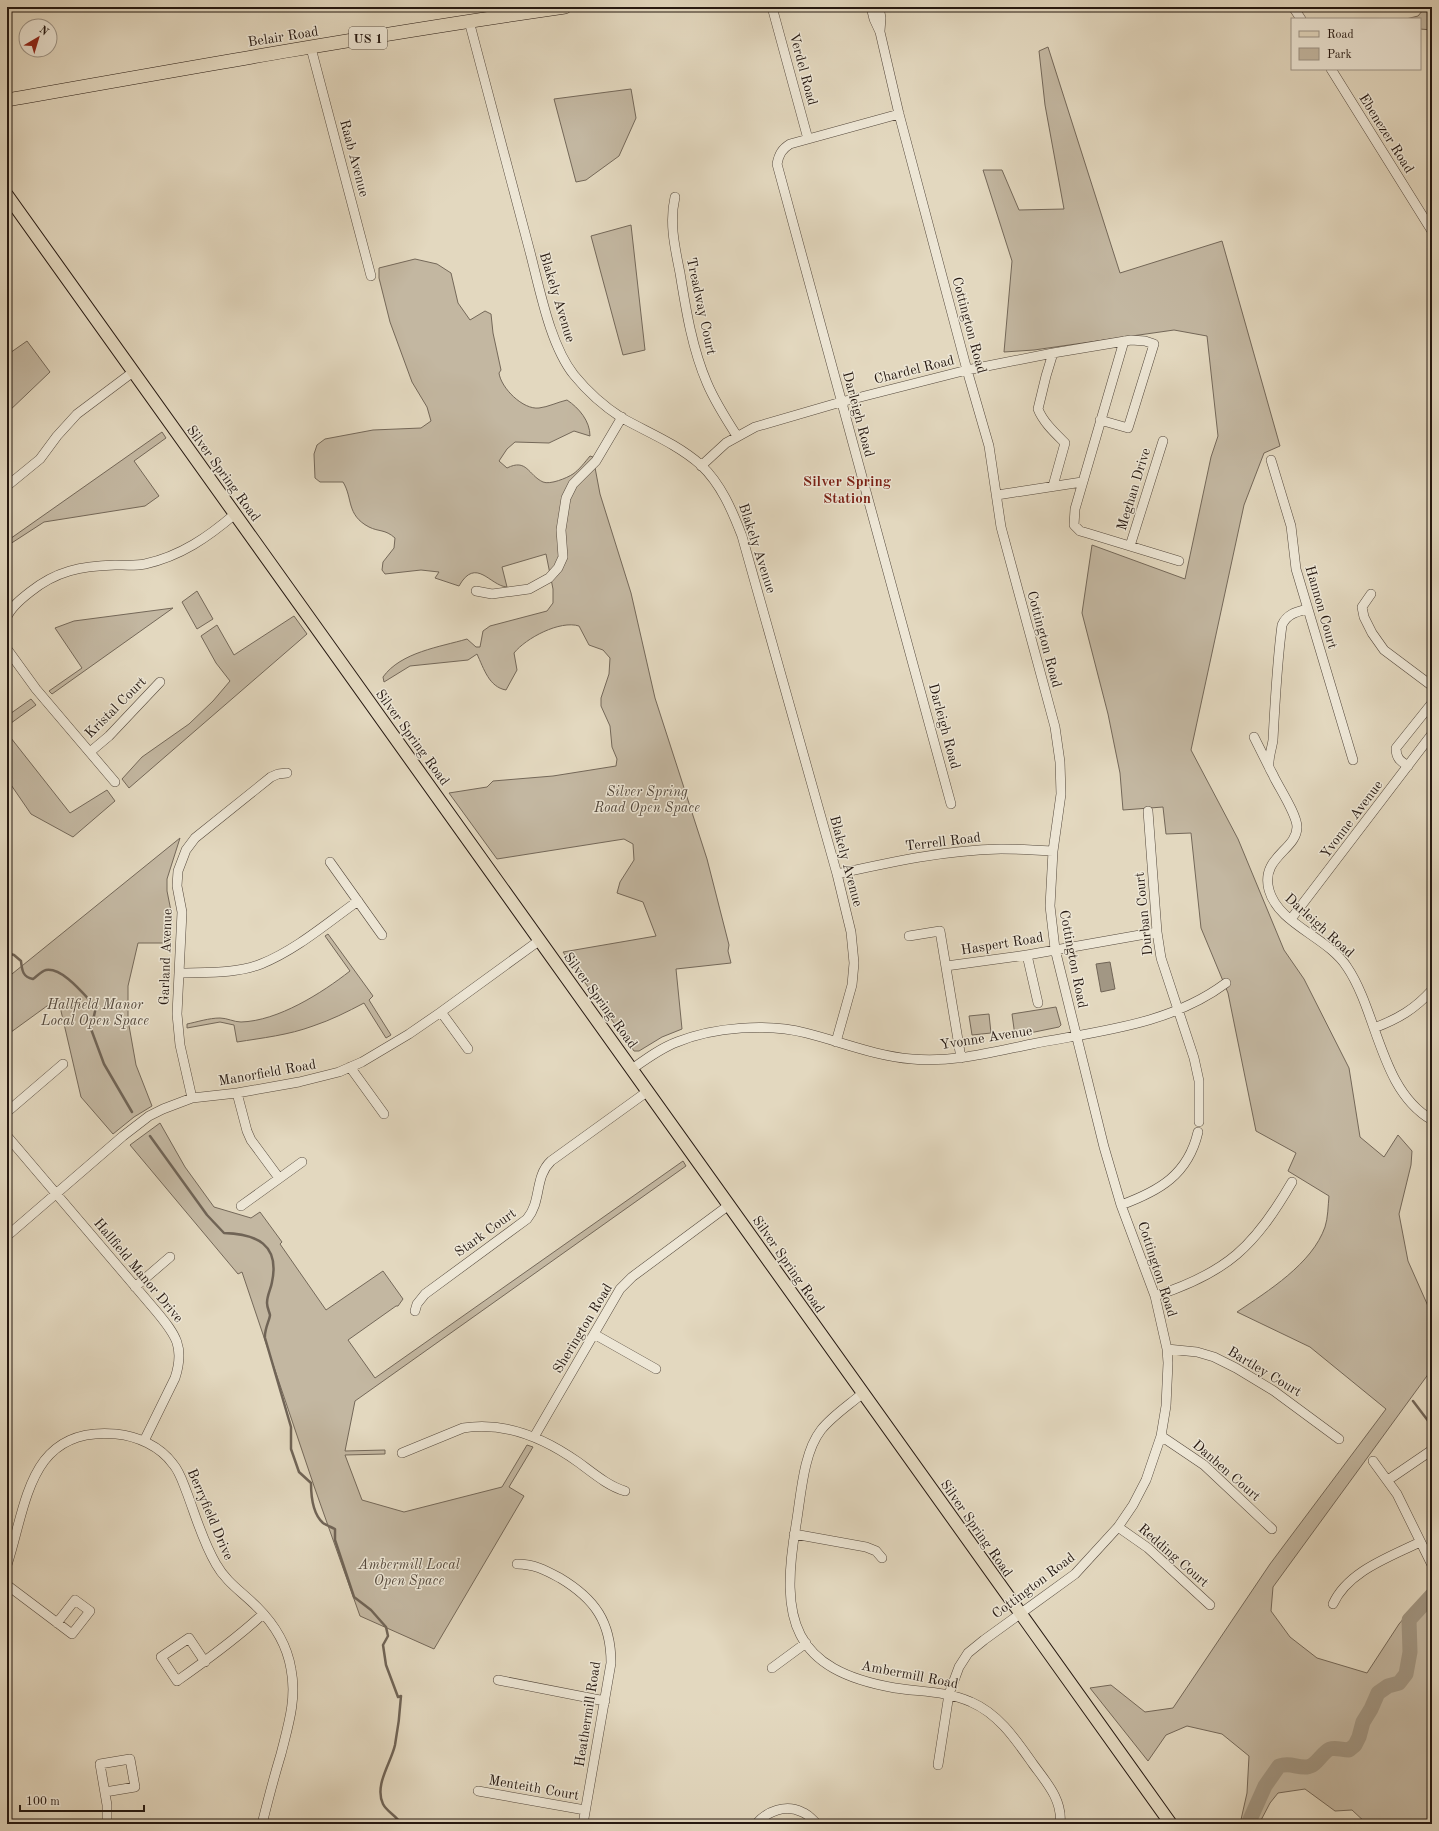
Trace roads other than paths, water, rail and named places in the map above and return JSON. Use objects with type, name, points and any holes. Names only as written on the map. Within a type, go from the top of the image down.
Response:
[{"type":"highway","name":"Belair Road","points":[[7,100],[469,21],[565,7]]},
{"type":"main road","name":"Silver Spring Road","points":[[7,194],[648,1091],[1020,1615],[1171,1824]]},
{"type":"main road","points":[[1152,1799],[1163,1824]]},
{"type":"street","name":"Verdel Road","points":[[772,7],[808,139]]},
{"type":"street","name":"Cottington Road","points":[[871,7],[874,19],[880,32],[899,114],[967,370],[989,446],[1001,527],[1058,744],[1061,794],[1054,851],[1050,906],[1055,949],[1104,1147],[1122,1205],[1155,1296],[1167,1349],[1168,1392],[1161,1436],[1141,1490],[1118,1527],[1075,1574],[968,1653],[959,1667],[949,1694],[938,1764]]},
{"type":"street","name":"Cottington Road","points":[[879,7],[881,18],[880,32]]},
{"type":"street","points":[[1293,7],[1300,18]]},
{"type":"street","name":"Blakely Avenue","points":[[469,21],[518,210],[562,357],[575,376],[592,394],[622,417],[674,444],[701,466],[713,479],[726,498],[742,536],[837,874],[851,932],[854,963],[852,985],[836,1042]]},
{"type":"street","name":"Raab Avenue","points":[[311,48],[371,276]]},
{"type":"street","name":"Ebenezer Road","points":[[1332,70],[1432,231]]},
{"type":"street","name":"Darleigh Road","points":[[899,114],[790,144],[784,148],[779,155],[777,164],[951,804]]},
{"type":"street","name":"Treadway Court","points":[[675,197],[673,206],[672,231],[687,319],[693,343],[707,384],[737,436]]},
{"type":"street","points":[[1124,341],[1082,482],[1073,518],[1076,528],[1087,534],[1179,561]]},
{"type":"street","name":"Chardel Road","points":[[701,466],[712,455],[737,436],[774,421],[841,402],[967,370],[1053,353],[1124,341],[1145,341],[1154,344],[1128,428],[1100,420]]},
{"type":"street","points":[[1053,353],[1038,409],[1052,430],[1065,443],[1053,486]]},
{"type":"street","points":[[7,486],[40,459],[60,431],[77,414],[133,372]]},
{"type":"street","points":[[476,591],[492,594],[529,589],[549,578],[558,568],[563,557],[561,530],[566,498],[573,484],[596,462],[622,417]]},
{"type":"street","name":"Meghan Drive","points":[[1130,546],[1163,441]]},
{"type":"street","name":"Hannon Court","points":[[1272,460],[1291,526],[1296,569],[1353,760]]},
{"type":"street","points":[[996,495],[1082,482]]},
{"type":"street","points":[[7,617],[9,612],[24,597],[54,577],[80,568],[145,564],[171,556],[201,541],[235,514]]},
{"type":"street","points":[[1371,594],[1362,607],[1364,617],[1372,633],[1384,650],[1432,686]]},
{"type":"street","points":[[1269,767],[1282,625],[1284,620],[1291,614],[1307,608]]},
{"type":"street","points":[[7,649],[36,689],[115,782]]},
{"type":"street","name":"Kristal Court","points":[[90,752],[109,736],[160,682]]},
{"type":"street","points":[[1408,766],[1398,759],[1396,755],[1396,748],[1432,703]]},
{"type":"street","name":"Yvonne Avenue","points":[[1291,919],[1432,734]]},
{"type":"street","name":"Darleigh Road","points":[[1254,738],[1296,820],[1297,829],[1294,837],[1272,864],[1267,880],[1275,905],[1326,945],[1346,965],[1356,984],[1402,1092],[1418,1110],[1432,1120]]},
{"type":"street","name":"Garland Avenue","points":[[192,1098],[178,1028],[177,1014],[182,912],[176,886],[178,871],[186,850],[195,838],[271,777],[278,774],[288,773]]},
{"type":"street","name":"Durban Court","points":[[1148,811],[1156,932],[1161,958],[1194,1058],[1199,1081],[1199,1122]]},
{"type":"street","name":"Terrell Road","points":[[837,874],[895,861],[934,855],[1000,849],[1054,851]]},
{"type":"street","points":[[330,862],[382,935]]},
{"type":"street","points":[[179,972],[216,972],[260,964],[297,944],[358,901]]},
{"type":"street","points":[[909,936],[940,931],[961,1058]]},
{"type":"street","name":"Haspert Road","points":[[946,966],[1028,954],[1156,932]]},
{"type":"street","name":"Manorfield Road","points":[[7,1236],[136,1125],[163,1109],[192,1098],[237,1093],[299,1082],[350,1067],[384,1050],[441,1012],[540,940]]},
{"type":"street","points":[[1028,954],[1038,1003]]},
{"type":"street","name":"Yvonne Avenue","points":[[632,1069],[677,1042],[695,1036],[715,1032],[753,1028],[805,1033],[863,1051],[912,1060],[961,1058],[1133,1024],[1179,1010],[1196,1002],[1226,983]]},
{"type":"street","points":[[1374,1028],[1409,1012],[1432,990]]},
{"type":"street","points":[[441,1012],[468,1049]]},
{"type":"street","points":[[7,1112],[63,1064]]},
{"type":"street","points":[[350,1067],[384,1114]]},
{"type":"street","name":"Stark Court","points":[[415,1311],[417,1304],[425,1294],[527,1219],[537,1202],[543,1171],[551,1161],[648,1091]]},
{"type":"street","points":[[237,1093],[242,1119],[249,1136],[279,1178]]},
{"type":"street","points":[[1122,1205],[1158,1189],[1173,1176],[1191,1154],[1198,1132]]},
{"type":"street","name":"Hallfield Manor Drive","points":[[7,1136],[169,1326],[175,1336],[180,1350],[180,1359],[175,1378],[144,1441]]},
{"type":"street","points":[[241,1206],[302,1162]]},
{"type":"street","points":[[1155,1296],[1198,1280],[1226,1264],[1262,1229],[1275,1212],[1292,1182]]},
{"type":"street","name":"Sherington Road","points":[[534,1437],[613,1299],[625,1284],[729,1205]]},
{"type":"street","points":[[135,1287],[170,1257]]},
{"type":"street","points":[[594,1334],[656,1370]]},
{"type":"street","name":"Bartley Court","points":[[1167,1349],[1197,1352],[1214,1357],[1236,1368],[1274,1391],[1339,1440]]},
{"type":"street","name":"Ambermill Road","points":[[863,1393],[833,1417],[821,1430],[816,1439],[803,1481],[789,1575],[790,1605],[798,1629],[806,1643],[818,1656],[830,1666],[853,1677],[896,1688],[949,1694],[970,1701],[985,1709],[1008,1730],[1053,1793],[1059,1805],[1060,1824]]},
{"type":"street","points":[[402,1453],[451,1432],[474,1426],[510,1429],[534,1437],[564,1452],[613,1487],[625,1492]]},
{"type":"street","name":"Berryfield Drive","points":[[7,1565],[27,1491],[35,1473],[51,1453],[75,1439],[102,1433],[122,1434],[144,1441],[156,1448],[173,1464],[181,1478],[215,1562],[237,1590],[263,1614],[279,1635],[286,1651],[291,1669],[293,1697],[290,1716],[262,1824]]},
{"type":"street","name":"Danben Court","points":[[1161,1436],[1204,1465],[1272,1529]]},
{"type":"street","points":[[1388,1480],[1432,1450]]},
{"type":"street","points":[[1373,1461],[1397,1494],[1432,1565]]},
{"type":"street","name":"Redding Court","points":[[1118,1527],[1148,1548],[1210,1605]]},
{"type":"street","points":[[794,1534],[866,1547],[876,1551],[882,1558]]},
{"type":"street","points":[[1333,1604],[1341,1590],[1351,1580],[1368,1569],[1420,1542]]},
{"type":"street","name":"Heathermill Road","points":[[517,1564],[528,1564],[540,1567],[575,1587],[596,1609],[602,1618],[610,1638],[611,1663],[583,1824]]},
{"type":"street","points":[[7,1585],[57,1623]]},
{"type":"street","points":[[205,1662],[189,1638],[161,1657],[177,1681],[205,1662],[232,1642],[263,1614]]},
{"type":"street","points":[[772,1668],[806,1643]]},
{"type":"street","points":[[498,1680],[605,1701]]},
{"type":"street","points":[[105,1792],[135,1787],[130,1759],[100,1764],[107,1805],[107,1824]]},
{"type":"street","name":"Menteith Court","points":[[478,1791],[585,1810]]},
{"type":"street","points":[[756,1824],[765,1815],[778,1809],[785,1808],[803,1812],[817,1824]]},
{"type":"waterway","points":[[7,953],[14,955],[21,961],[22,968],[27,977],[33,979],[41,972],[53,970],[66,977],[73,983],[96,1007],[91,1029],[104,1064],[132,1112]]},
{"type":"waterway","points":[[150,1136],[207,1215],[224,1233],[236,1234],[255,1239],[269,1250],[272,1258],[274,1269],[267,1303],[270,1315],[265,1332],[265,1338],[291,1427],[291,1449],[299,1472],[311,1483],[312,1499],[317,1515],[323,1523],[335,1529],[335,1540],[354,1597],[371,1610],[386,1627],[388,1636],[383,1645],[386,1665],[398,1697],[401,1696],[395,1745],[384,1774],[381,1797],[385,1807],[401,1824]]},
{"type":"waterway","points":[[1413,1401],[1432,1426]]},
{"type":"waterway","points":[[1248,1824],[1265,1786],[1279,1766],[1287,1765],[1307,1767],[1314,1764],[1330,1749],[1335,1748],[1349,1750],[1355,1745],[1363,1722],[1378,1693],[1388,1686],[1399,1683],[1406,1674],[1410,1652],[1409,1620],[1432,1595]]},
{"type":"district","name":"Silver Spring Station","points":[[847,490]]},
{"type":"park label","name":"Silver Spring Road Open Space","points":[[647,800]]},
{"type":"park label","name":"Hallfield Manor Local Open Space","points":[[95,1012]]},
{"type":"park label","name":"Ambermill Local Open Space","points":[[409,1572]]}]
